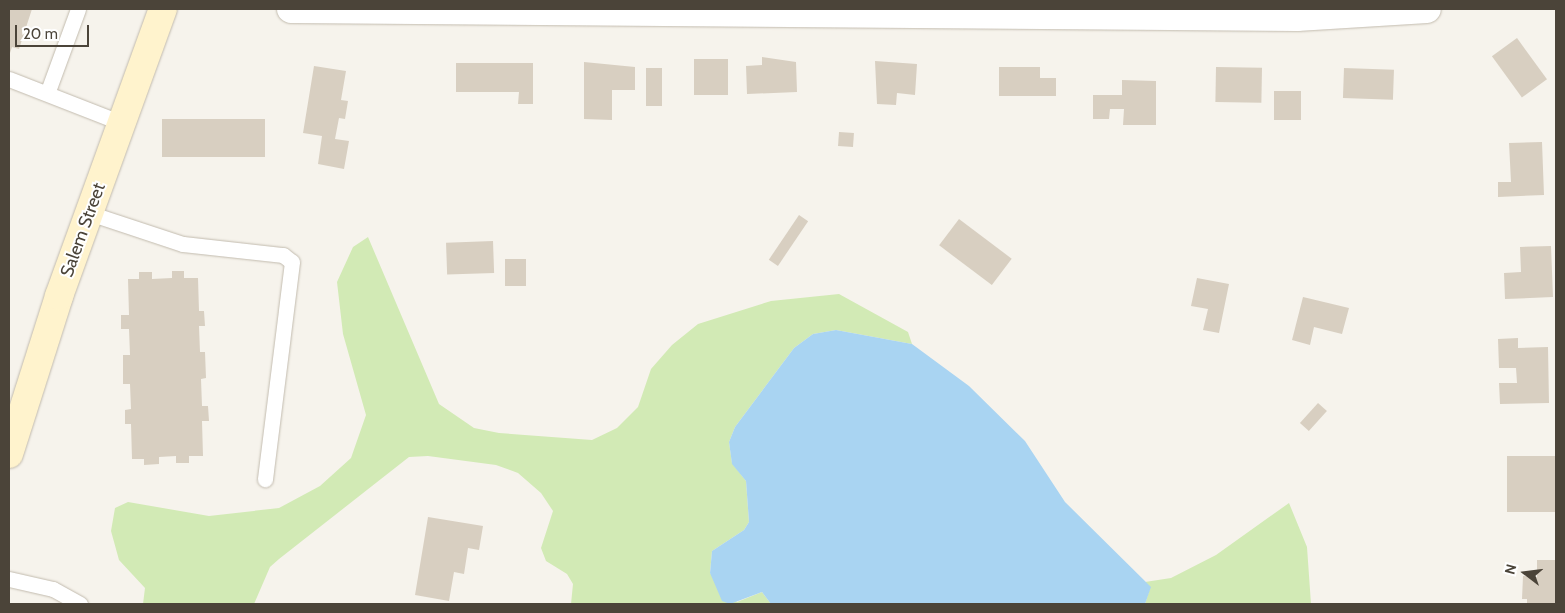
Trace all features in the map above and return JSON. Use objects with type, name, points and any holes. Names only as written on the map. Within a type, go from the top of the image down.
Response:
[{"type":"main road","name":"Salem Street","points":[[11,439],[163,9]]},
{"type":"street","points":[[291,9],[1353,12],[1427,9]]},
{"type":"lane","points":[[48,91],[78,9]]},
{"type":"lane","points":[[9,79],[48,91],[122,123]]},
{"type":"lane","points":[[89,214],[183,244],[280,254],[292,262],[265,479]]},
{"type":"lane","points":[[9,579],[53,589],[80,604]]},
{"type":"green space","points":[[368,237],[439,404],[474,428],[499,433],[592,440],[617,428],[638,407],[651,369],[672,345],[698,324],[771,301],[839,294],[908,332],[912,344],[836,330],[813,334],[794,348],[735,427],[729,442],[732,463],[746,481],[749,522],[744,530],[712,551],[710,573],[737,602],[762,592],[771,604],[571,604],[573,584],[567,574],[546,561],[541,548],[553,511],[541,493],[518,473],[496,465],[428,456],[409,457],[279,559],[270,567],[254,604],[143,604],[145,588],[119,560],[111,531],[115,508],[128,502],[209,516],[279,508],[320,486],[351,458],[366,415],[343,334],[337,282],[353,247]]},
{"type":"green space","points":[[1289,503],[1307,547],[1311,604],[1145,604],[1150,588],[1145,582],[1171,578],[1216,555]]},
{"type":"water","points":[[836,330],[912,344],[969,386],[1025,441],[1065,502],[1151,587],[1145,604],[771,604],[762,592],[730,604],[722,601],[710,573],[712,551],[744,530],[749,522],[746,481],[732,464],[729,442],[735,427],[794,348],[813,334]]},
{"type":"building","points":[[9,9],[32,9],[19,49],[12,47],[9,56]]},
{"type":"building","points":[[1517,38],[1547,79],[1522,97],[1492,56]]},
{"type":"building","points":[[762,57],[796,62],[797,92],[747,94],[746,66],[762,65]]},
{"type":"building","points":[[694,59],[728,59],[728,95],[694,95]]},
{"type":"building","points":[[875,61],[917,64],[915,95],[897,93],[896,105],[877,104]]},
{"type":"building","points":[[584,62],[635,67],[635,90],[612,90],[612,120],[584,119]]},
{"type":"building","points":[[456,63],[533,63],[533,104],[518,104],[519,92],[456,92]]},
{"type":"building","points":[[314,66],[346,71],[341,100],[348,101],[345,119],[339,118],[335,139],[349,141],[344,169],[318,164],[322,136],[303,133]]},
{"type":"building","points":[[999,67],[1040,67],[1040,78],[1056,78],[1056,96],[999,96]]},
{"type":"building","points":[[1216,67],[1262,68],[1261,103],[1215,102]]},
{"type":"building","points":[[646,68],[662,68],[662,106],[646,106]]},
{"type":"building","points":[[1344,68],[1394,70],[1393,100],[1343,98]]},
{"type":"building","points":[[1122,80],[1156,81],[1156,125],[1123,125],[1124,109],[1110,109],[1109,119],[1093,119],[1093,95],[1122,95]]},
{"type":"building","points":[[1274,91],[1301,91],[1301,120],[1274,120]]},
{"type":"building","points":[[162,119],[265,119],[265,157],[162,157]]},
{"type":"building","points":[[839,132],[854,133],[853,147],[838,146]]},
{"type":"building","points":[[1542,142],[1544,195],[1498,197],[1498,182],[1511,182],[1509,143]]},
{"type":"building","points":[[799,215],[808,221],[778,266],[769,260]]},
{"type":"building","points":[[959,219],[1012,259],[992,285],[939,245]]},
{"type":"building","points":[[493,241],[494,273],[447,275],[446,243]]},
{"type":"building","points":[[1551,246],[1553,297],[1505,299],[1504,273],[1521,272],[1520,247]]},
{"type":"building","points":[[505,259],[526,259],[526,286],[505,286]]},
{"type":"building","points":[[172,271],[184,271],[184,278],[198,278],[199,311],[204,311],[205,326],[199,326],[200,352],[205,352],[206,378],[201,379],[202,406],[208,406],[209,421],[202,421],[203,456],[189,456],[189,463],[176,463],[176,456],[159,457],[159,464],[144,465],[144,459],[132,459],[131,424],[125,424],[125,410],[131,409],[130,384],[123,384],[123,355],[130,355],[129,329],[121,329],[121,315],[129,315],[128,279],[139,279],[139,272],[152,272],[152,279],[172,278]]},
{"type":"building","points":[[1197,278],[1229,284],[1219,333],[1203,330],[1208,309],[1191,306]]},
{"type":"building","points":[[1303,297],[1349,308],[1342,334],[1314,327],[1310,345],[1292,340]]},
{"type":"building","points":[[1518,338],[1518,348],[1548,347],[1549,403],[1500,404],[1499,383],[1517,383],[1516,368],[1499,368],[1498,339]]},
{"type":"building","points":[[1318,403],[1327,411],[1309,431],[1300,423]]},
{"type":"building","points":[[1507,456],[1556,456],[1556,512],[1507,512]]},
{"type":"building","points":[[428,517],[483,526],[479,550],[468,548],[464,574],[454,572],[449,601],[415,595]]},
{"type":"building","points":[[1537,560],[1556,560],[1556,604],[1527,604],[1527,599],[1522,599],[1523,576],[1537,577]]}]
